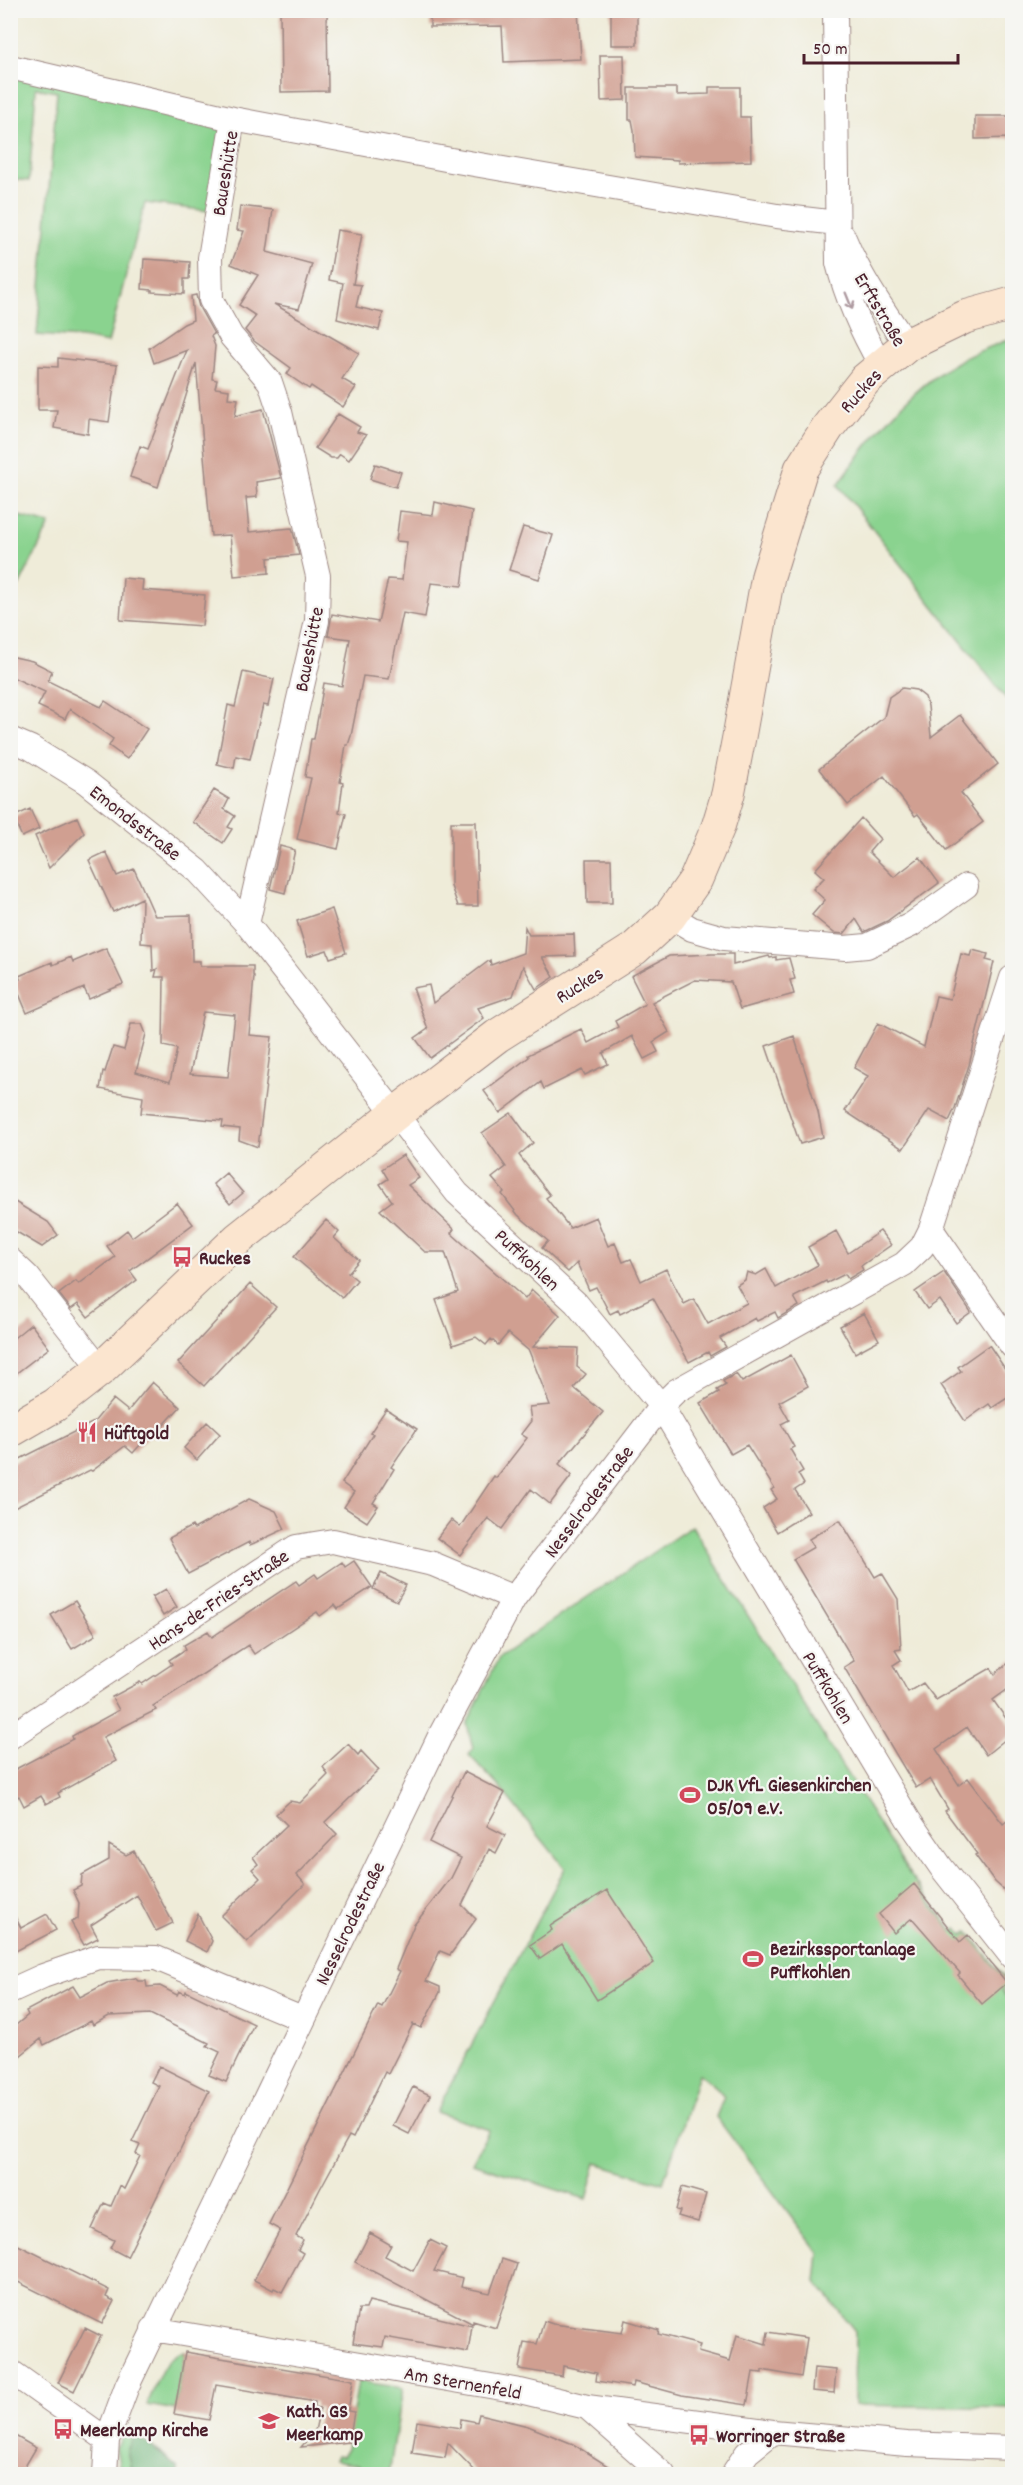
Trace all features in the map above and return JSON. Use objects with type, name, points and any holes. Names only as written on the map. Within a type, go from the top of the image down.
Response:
[{"type":"main road","name":"Ruckes","points":[[10,1431],[56,1405],[101,1369],[238,1239],[395,1114],[497,1036],[634,950],[670,916],[696,879],[725,805],[768,576],[787,511],[845,422],[878,385],[898,358],[965,317],[1012,304]]},
{"type":"main road","name":"Ruckes","points":[[898,358],[1012,321]]},
{"type":"street","name":"Erftstraße","points":[[835,10],[838,262],[845,290],[856,318],[898,358]]},
{"type":"street","points":[[10,67],[233,118],[451,160],[777,216],[837,223]]},
{"type":"street","name":"Baueshütte","points":[[233,118],[210,258],[211,300],[231,336],[270,382],[283,423],[318,576],[317,621],[247,924]]},
{"type":"street","name":"Erftstraße","points":[[837,223],[851,256],[876,302],[898,358]]},
{"type":"street","name":"Emondsstraße","points":[[10,739],[31,748],[86,782],[198,871],[247,924]]},
{"type":"street","points":[[670,916],[692,929],[724,938],[845,948],[867,946],[911,925],[966,886]]},
{"type":"street","points":[[247,924],[395,1114]]},
{"type":"street","points":[[661,1406],[675,1391],[904,1264],[922,1247],[931,1229],[1012,978]]},
{"type":"street","name":"Puffkohlen","points":[[395,1114],[457,1193],[576,1303],[661,1406],[908,1819],[941,1867],[1012,1957]]},
{"type":"street","points":[[931,1229],[1012,1346]]},
{"type":"street","points":[[10,1260],[28,1277],[101,1369]]},
{"type":"street","name":"Nesselrodestraße","points":[[105,2475],[107,2440],[127,2386],[441,1734],[514,1598],[661,1406]]},
{"type":"street","name":"Hans-de-Fries-Straße","points":[[10,1737],[296,1547],[333,1541],[434,1564],[514,1598]]},
{"type":"street","points":[[10,1991],[43,1976],[98,1957],[156,1958],[302,2019]]},
{"type":"street","name":"Am Sternenfeld","points":[[153,2329],[520,2391],[587,2407],[773,2432],[907,2444],[1012,2448]]},
{"type":"street","points":[[10,2371],[107,2440]]},
{"type":"street","points":[[587,2407],[663,2475]]},
{"type":"street","points":[[733,2475],[747,2453],[773,2432]]},
{"type":"green space","points":[[11,65],[233,119],[217,212],[145,203],[108,343],[81,338],[37,335],[57,92],[36,88],[29,181],[11,179]]},
{"type":"green space","points":[[1012,338],[1012,706],[838,485],[891,417],[922,387],[964,358]]},
{"type":"green space","points":[[11,514],[50,524],[19,586],[11,587]]},
{"type":"green space","name":"Bezirkssportanlage Puffkohlen","points":[[692,1526],[912,1878],[953,1931],[957,1928],[963,1935],[968,1932],[1009,1984],[1002,1991],[1012,2005],[1012,2408],[854,2405],[855,2331],[816,2282],[819,2253],[716,2117],[724,2097],[712,2083],[699,2074],[663,2183],[596,2163],[586,2199],[472,2163],[489,2130],[436,2112],[565,1868],[501,1789],[469,1755],[473,1748],[467,1724],[499,1657]]},
{"type":"green space","points":[[185,2352],[175,2410],[147,2405],[165,2365],[177,2354]]},
{"type":"green space","points":[[358,2381],[403,2388],[389,2474],[357,2474],[359,2465],[334,2461],[336,2456],[342,2457],[347,2449]]},
{"type":"green space","points":[[126,2429],[136,2431],[127,2451],[132,2474],[121,2474],[116,2448]]},
{"type":"green space","points":[[135,2433],[178,2468],[178,2474],[132,2474],[127,2451]]},
{"type":"building","points":[[280,10],[327,10],[328,91],[281,92]]},
{"type":"building","points":[[430,10],[578,10],[581,59],[504,62],[502,26],[430,27]]},
{"type":"building","points":[[611,10],[637,10],[637,45],[611,45]]},
{"type":"building","points":[[600,55],[624,55],[625,100],[601,101]]},
{"type":"building","points":[[709,87],[740,87],[740,117],[750,117],[751,161],[678,163],[678,160],[635,157],[634,130],[632,120],[629,120],[629,88],[677,88],[677,95],[709,94]]},
{"type":"building","points":[[975,116],[1012,116],[1012,138],[975,139]]},
{"type":"building","points":[[240,206],[273,210],[267,252],[312,264],[299,309],[274,304],[359,353],[342,379],[356,387],[343,407],[311,386],[309,389],[287,374],[291,368],[254,341],[245,330],[256,316],[239,305],[258,275],[231,264],[244,231],[237,230]]},
{"type":"building","points":[[337,230],[362,234],[353,284],[361,285],[356,307],[383,313],[379,330],[337,319],[343,283],[329,280]]},
{"type":"building","points":[[144,259],[190,262],[189,279],[184,279],[184,294],[142,289]]},
{"type":"building","points":[[196,295],[199,307],[214,334],[211,336],[215,346],[212,379],[217,380],[215,388],[229,390],[228,398],[238,399],[235,416],[263,409],[281,478],[256,482],[257,497],[246,498],[249,532],[292,528],[299,555],[268,558],[269,573],[234,576],[230,535],[211,536],[196,363],[158,487],[130,477],[140,446],[148,449],[187,350],[154,363],[149,348],[193,320],[191,296]]},
{"type":"building","points":[[58,358],[117,365],[109,422],[89,419],[88,434],[54,428],[57,410],[38,410],[38,366],[58,367]]},
{"type":"building","points":[[338,414],[360,427],[357,432],[366,435],[349,460],[340,454],[337,458],[331,458],[315,448]]},
{"type":"building","points":[[375,464],[401,472],[396,487],[370,479]]},
{"type":"building","points":[[435,502],[472,511],[462,586],[431,583],[425,617],[403,613],[389,679],[363,676],[351,736],[346,745],[340,782],[343,783],[339,812],[346,814],[338,849],[297,839],[311,778],[305,777],[324,683],[342,686],[350,639],[328,636],[332,614],[378,622],[388,579],[402,580],[407,542],[396,541],[400,511],[433,515]]},
{"type":"building","points":[[523,527],[553,535],[539,579],[509,570]]},
{"type":"building","points":[[123,578],[143,580],[142,590],[205,595],[202,626],[120,620]]},
{"type":"building","points":[[10,656],[32,661],[52,671],[48,681],[101,707],[105,701],[147,729],[127,759],[109,746],[113,739],[70,709],[65,719],[38,706],[45,692],[10,676]]},
{"type":"building","points":[[243,672],[274,679],[268,706],[263,705],[250,759],[236,756],[234,768],[217,764],[228,705],[235,707]]},
{"type":"building","points":[[902,688],[916,690],[925,697],[931,737],[960,715],[998,764],[961,793],[983,822],[946,850],[918,814],[915,816],[884,776],[848,805],[819,769],[884,717],[889,697]]},
{"type":"building","points":[[214,790],[229,799],[224,809],[235,816],[228,827],[232,829],[223,843],[193,822]]},
{"type":"building","points":[[30,809],[39,829],[22,837],[13,817]]},
{"type":"building","points":[[77,817],[84,833],[49,868],[35,836]]},
{"type":"building","points":[[861,818],[880,839],[869,852],[894,877],[920,857],[939,883],[887,921],[864,932],[856,919],[844,934],[834,933],[812,915],[825,900],[813,889],[824,878],[815,870]]},
{"type":"building","points":[[451,822],[476,822],[478,906],[458,906],[451,886]]},
{"type":"building","points":[[280,846],[295,850],[285,893],[270,889]]},
{"type":"building","points":[[106,852],[117,876],[134,869],[155,916],[191,915],[192,961],[200,961],[200,966],[253,966],[249,1035],[272,1037],[258,1147],[239,1140],[240,1129],[222,1127],[223,1121],[141,1113],[143,1097],[100,1089],[103,1071],[105,1072],[113,1047],[124,1050],[131,1024],[142,1024],[146,1034],[136,1072],[170,1082],[177,1049],[163,1046],[164,977],[155,977],[157,969],[153,971],[152,944],[141,943],[142,898],[113,912],[89,860]],"holes":[[[203,1012],[235,1015],[228,1077],[190,1074]]]},
{"type":"building","points":[[586,859],[611,859],[612,903],[587,903]]},
{"type":"building","points":[[332,909],[346,953],[330,958],[327,950],[308,956],[297,921]]},
{"type":"building","points":[[525,927],[529,935],[574,934],[575,956],[542,957],[554,977],[536,989],[523,966],[513,996],[478,1008],[484,1018],[430,1058],[415,1038],[428,1029],[413,988],[429,985],[433,1003],[490,960],[491,965],[523,953]]},
{"type":"building","points":[[106,948],[123,984],[89,999],[84,988],[27,1013],[14,982],[20,979],[19,976],[52,962],[53,965],[71,957],[73,962]]},
{"type":"building","points":[[972,950],[988,954],[986,960],[994,962],[969,1065],[955,1108],[949,1121],[929,1110],[903,1149],[845,1111],[868,1076],[854,1068],[878,1023],[924,1047],[936,996],[950,999],[961,954],[970,956]]},
{"type":"building","points":[[733,954],[733,965],[769,956],[770,958],[776,957],[776,960],[789,958],[795,979],[790,980],[794,994],[740,1009],[731,982],[695,980],[652,1002],[669,1032],[653,1042],[658,1052],[644,1059],[632,1036],[603,1053],[608,1064],[585,1075],[582,1070],[544,1089],[541,1082],[500,1113],[484,1091],[529,1057],[528,1055],[581,1029],[588,1043],[618,1027],[615,1021],[645,1004],[631,976],[669,956]]},
{"type":"building","points":[[794,1036],[818,1112],[823,1137],[800,1144],[766,1046]]},
{"type":"building","points":[[511,1113],[533,1143],[519,1155],[550,1195],[546,1198],[570,1228],[596,1217],[608,1246],[615,1243],[623,1262],[631,1259],[641,1281],[666,1269],[684,1304],[694,1299],[708,1324],[747,1303],[737,1285],[745,1280],[747,1272],[756,1275],[766,1269],[776,1288],[818,1265],[808,1247],[836,1231],[848,1253],[880,1231],[891,1245],[861,1266],[863,1270],[848,1279],[845,1274],[794,1297],[799,1306],[778,1318],[775,1312],[757,1321],[755,1318],[720,1338],[726,1347],[710,1356],[708,1352],[689,1362],[653,1298],[620,1314],[618,1310],[610,1314],[596,1287],[589,1290],[577,1263],[568,1272],[542,1248],[548,1241],[518,1215],[502,1194],[504,1192],[492,1178],[506,1167],[482,1133]]},
{"type":"building","points":[[403,1155],[419,1178],[408,1185],[454,1229],[451,1233],[525,1299],[532,1290],[560,1315],[533,1347],[578,1348],[577,1367],[586,1374],[574,1388],[603,1412],[559,1464],[572,1475],[550,1504],[531,1489],[502,1529],[488,1518],[460,1555],[437,1538],[451,1520],[460,1527],[494,1476],[496,1478],[527,1438],[521,1434],[531,1421],[529,1407],[550,1405],[529,1351],[508,1333],[498,1345],[491,1339],[486,1345],[476,1337],[453,1345],[436,1300],[458,1292],[445,1252],[425,1252],[380,1210],[392,1201],[380,1184],[388,1179],[382,1169]]},
{"type":"building","points":[[226,1173],[243,1193],[230,1204],[213,1184]]},
{"type":"building","points":[[10,1199],[48,1222],[58,1235],[42,1247],[10,1228]]},
{"type":"building","points":[[177,1203],[193,1224],[130,1271],[137,1280],[88,1317],[78,1304],[71,1309],[59,1294],[76,1281],[79,1284],[115,1257],[107,1246],[127,1230],[132,1237]]},
{"type":"building","points":[[326,1220],[339,1232],[334,1238],[359,1260],[348,1273],[357,1280],[342,1298],[294,1257]]},
{"type":"building","points":[[944,1272],[971,1312],[956,1323],[940,1300],[927,1309],[915,1292]]},
{"type":"building","points":[[250,1284],[276,1307],[204,1386],[178,1363]]},
{"type":"building","points":[[864,1313],[879,1340],[855,1353],[840,1326]]},
{"type":"building","points":[[31,1324],[49,1348],[10,1378],[10,1341]]},
{"type":"building","points":[[989,1345],[1012,1379],[1012,1395],[992,1408],[989,1404],[965,1421],[941,1385],[961,1371],[958,1367]]},
{"type":"building","points":[[791,1355],[808,1386],[779,1402],[789,1420],[781,1424],[794,1447],[790,1449],[803,1471],[798,1474],[804,1484],[795,1490],[809,1512],[777,1532],[763,1508],[777,1499],[771,1490],[774,1488],[747,1445],[731,1454],[700,1403],[719,1392],[717,1390],[726,1385],[723,1381],[736,1374],[742,1382]]},
{"type":"building","points":[[152,1382],[180,1407],[153,1437],[150,1434],[133,1453],[125,1446],[92,1471],[10,1510],[10,1464],[94,1422],[113,1399],[128,1411]]},
{"type":"building","points":[[386,1409],[417,1429],[391,1467],[394,1469],[373,1503],[378,1506],[367,1522],[344,1507],[354,1492],[342,1483]]},
{"type":"building","points":[[207,1422],[220,1434],[197,1460],[184,1448]]},
{"type":"building","points":[[249,1499],[276,1511],[285,1529],[250,1545],[249,1542],[188,1574],[169,1538],[192,1526],[194,1529]]},
{"type":"building","points":[[840,1520],[875,1577],[882,1573],[898,1599],[901,1649],[895,1650],[901,1660],[893,1665],[908,1692],[923,1683],[936,1700],[991,1668],[995,1674],[1012,1660],[1012,1686],[993,1700],[1012,1727],[1012,1734],[986,1755],[967,1727],[936,1749],[959,1785],[968,1778],[1003,1824],[1012,1817],[1012,1897],[995,1882],[975,1855],[977,1854],[945,1811],[948,1809],[930,1779],[916,1788],[844,1667],[854,1661],[793,1559],[814,1547],[809,1539]]},
{"type":"building","points":[[354,1561],[372,1587],[338,1609],[335,1605],[320,1616],[317,1612],[254,1654],[248,1645],[153,1706],[156,1710],[103,1737],[116,1761],[58,1793],[60,1797],[46,1804],[41,1796],[24,1806],[19,1796],[10,1801],[10,1772],[73,1739],[72,1736],[119,1710],[112,1697],[140,1682],[142,1684],[172,1664],[169,1660],[186,1649],[184,1645],[208,1631],[212,1637],[296,1581],[299,1585],[315,1574],[318,1578],[342,1562],[345,1567]]},
{"type":"building","points":[[381,1573],[406,1585],[397,1601],[373,1589]]},
{"type":"building","points":[[166,1589],[177,1607],[163,1616],[152,1597]]},
{"type":"building","points":[[75,1601],[96,1635],[72,1649],[51,1615]]},
{"type":"building","points":[[348,1744],[358,1755],[361,1751],[379,1770],[325,1822],[337,1834],[297,1875],[305,1884],[247,1942],[221,1916],[260,1878],[252,1869],[258,1864],[253,1857],[287,1825],[276,1814],[290,1801],[300,1803],[328,1775],[323,1767]]},
{"type":"building","points":[[464,1772],[505,1793],[487,1826],[505,1835],[496,1853],[489,1849],[462,1905],[476,1919],[450,1955],[440,1951],[426,1981],[440,1987],[440,1992],[421,2028],[413,2024],[388,2074],[385,2072],[353,2138],[349,2136],[296,2236],[303,2240],[298,2250],[303,2253],[282,2292],[274,2288],[273,2290],[254,2280],[280,2230],[269,2224],[378,2005],[382,2007],[400,1971],[396,1969],[414,1925],[451,1878],[461,1858],[429,1842]]},
{"type":"building","points":[[109,1845],[126,1855],[134,1851],[173,1923],[156,1931],[137,1895],[91,1925],[98,1938],[84,1945],[71,1922],[78,1919],[79,1903],[73,1890],[81,1886],[82,1875],[109,1860]]},
{"type":"building","points":[[914,1884],[960,1942],[968,1935],[1007,1983],[982,2004],[958,1975],[960,1973],[912,1918],[894,1933],[879,1914]]},
{"type":"building","points":[[607,1890],[654,1963],[597,2000],[562,1944],[540,1959],[530,1945],[552,1930],[550,1926]]},
{"type":"building","points":[[10,1907],[21,1928],[47,1914],[56,1930],[10,1954]]},
{"type":"building","points":[[198,1914],[212,1941],[207,1952],[185,1941]]},
{"type":"building","points":[[135,1978],[138,1981],[146,1981],[147,1987],[160,1986],[177,1995],[179,1991],[185,1994],[186,1991],[254,2024],[226,2082],[209,2075],[220,2052],[207,2046],[209,2043],[150,2014],[109,2016],[93,2025],[91,2021],[44,2045],[41,2039],[10,2064],[10,2030],[28,2015],[26,2011],[73,1986],[80,1997],[107,1983]]},
{"type":"building","points":[[159,2066],[209,2091],[127,2257],[110,2248],[114,2240],[92,2229],[104,2203],[111,2206],[120,2186],[124,2189],[140,2156],[136,2154],[140,2145],[132,2142],[159,2086],[151,2082]]},
{"type":"building","points":[[413,2087],[430,2095],[409,2134],[393,2126]]},
{"type":"building","points":[[682,2187],[706,2194],[698,2222],[678,2216],[680,2211],[676,2210]]},
{"type":"building","points":[[370,2233],[391,2245],[385,2256],[413,2271],[430,2240],[446,2248],[434,2271],[463,2278],[461,2287],[490,2293],[502,2259],[517,2264],[496,2328],[473,2321],[473,2324],[355,2262]]},
{"type":"building","points":[[10,2241],[109,2290],[106,2297],[114,2301],[102,2324],[10,2278]]},
{"type":"building","points":[[369,2301],[472,2326],[468,2352],[385,2337],[383,2347],[353,2343],[359,2309],[366,2309]]},
{"type":"building","points":[[625,2320],[659,2330],[658,2334],[700,2345],[698,2352],[730,2361],[737,2335],[766,2344],[768,2332],[807,2338],[801,2377],[762,2370],[762,2373],[753,2372],[747,2405],[682,2395],[634,2382],[633,2387],[596,2381],[597,2373],[563,2366],[562,2376],[519,2369],[524,2342],[537,2344],[544,2321],[622,2333]]},
{"type":"building","points":[[85,2328],[101,2336],[74,2391],[58,2383]]},
{"type":"building","points":[[185,2352],[353,2380],[348,2411],[354,2412],[349,2442],[301,2447],[315,2431],[320,2408],[315,2407],[315,2402],[216,2385],[209,2420],[174,2414]]},
{"type":"building","points":[[814,2368],[836,2370],[834,2393],[812,2391]]},
{"type":"building","points":[[479,2414],[528,2426],[573,2444],[622,2475],[479,2475],[448,2443],[445,2458],[412,2453],[417,2421],[460,2428],[461,2419],[477,2422]]},
{"type":"building","points":[[10,2433],[36,2448],[20,2475],[10,2475]]},
{"type":"place","name":"Ruckes","points":[[182,1257]]},
{"type":"place","name":"Hüftgold","points":[[87,1432]]},
{"type":"place","name":"DJK VfL Giesenkirchen 05/09 e.V.","points":[[690,1795]]},
{"type":"place","name":"Bezirkssportanlage Puffkohlen","points":[[753,1959]]},
{"type":"place","name":"Kath. GS Meerkamp","points":[[269,2421]]},
{"type":"place","name":"Meerkamp Kirche","points":[[63,2429]]},
{"type":"place","name":"Worringer Straße","points":[[699,2435]]}]
